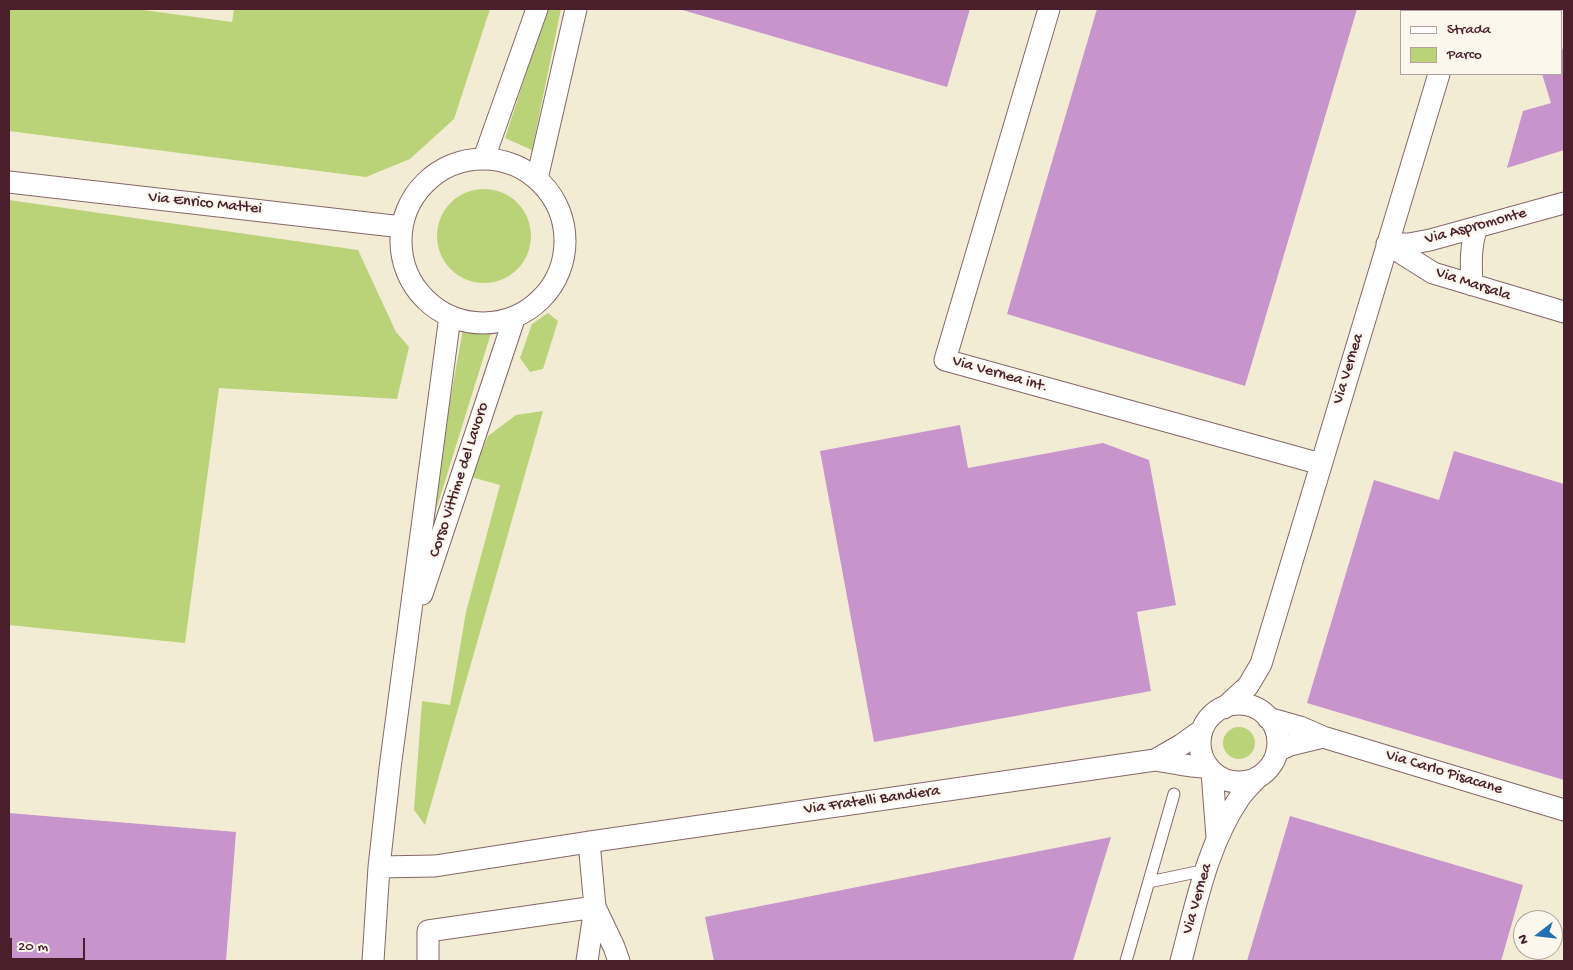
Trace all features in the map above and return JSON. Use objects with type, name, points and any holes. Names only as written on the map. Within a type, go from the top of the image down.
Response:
[{"type":"street","points":[[484,158],[537,9]]},
{"type":"street","points":[[537,179],[576,9]]},
{"type":"street","name":"Via Vernea int.","points":[[1049,9],[945,360],[1321,464]]},
{"type":"street","name":"Via Vernea","points":[[1261,664],[1439,75]]},
{"type":"street","points":[[484,158],[513,164],[537,179],[558,209],[564,233],[562,261],[557,276],[541,299],[514,319],[478,323],[450,316],[429,303],[411,281],[402,255],[402,226],[412,198],[430,177],[456,163],[484,158]]},
{"type":"street","name":"Via Enrico Mattei","points":[[9,182],[402,226]]},
{"type":"street","name":"Via Aspromonte","points":[[1387,244],[1409,244],[1430,240],[1564,204]]},
{"type":"street","points":[[1472,285],[1471,254],[1474,235],[1478,227]]},
{"type":"street","name":"Via Marsala","points":[[1387,244],[1433,273],[1564,312]]},
{"type":"street","name":"Corso Vittime del Lavoro","points":[[373,961],[379,867],[406,642],[450,316]]},
{"type":"street","name":"Corso Vittime del Lavoro","points":[[406,642],[514,319]]},
{"type":"street","points":[[1224,708],[1248,686],[1261,664]]},
{"type":"street","points":[[1261,664],[1262,696],[1267,717]]},
{"type":"street","points":[[1243,704],[1255,708],[1267,717],[1274,726],[1278,738],[1278,751],[1273,763],[1265,773],[1242,782],[1229,781],[1217,776],[1210,770],[1202,756],[1199,743],[1202,730],[1208,719],[1218,710],[1230,705],[1243,704]]},
{"type":"street","name":"Via Carlo Pisacane","points":[[1267,717],[1564,810]]},
{"type":"street","points":[[1155,760],[1202,730]]},
{"type":"street","points":[[1278,751],[1323,736]]},
{"type":"street","points":[[1155,760],[1210,770]]},
{"type":"street","name":"Via Fratelli Bandiera","points":[[379,867],[436,866],[1155,760]]},
{"type":"street","points":[[1210,770],[1217,837]]},
{"type":"street","points":[[1217,837],[1230,812],[1258,777]]},
{"type":"street","name":"Via Vernea","points":[[1180,961],[1217,837]]},
{"type":"street","points":[[587,961],[595,907],[589,842]]},
{"type":"street","points":[[428,961],[428,931],[595,907]]},
{"type":"street","points":[[595,907],[619,961]]},
{"type":"lane","points":[[1126,961],[1174,794]]},
{"type":"lane","points":[[1149,882],[1206,870]]},
{"type":"green space","points":[[9,9],[136,9],[232,22],[234,9],[490,9],[454,119],[410,159],[366,177],[9,131]]},
{"type":"green space","points":[[547,9],[561,9],[532,150],[505,138]]},
{"type":"green space","points":[[484,189],[502,192],[517,203],[528,218],[531,236],[528,254],[517,269],[502,280],[484,283],[466,280],[451,269],[440,254],[437,236],[440,218],[451,203],[466,192]]},
{"type":"green space","points":[[9,200],[358,250],[396,332],[409,347],[397,399],[219,388],[185,643],[9,625]]},
{"type":"green space","points":[[548,313],[558,321],[543,369],[530,372],[520,358],[532,324]]},
{"type":"green space","points":[[463,329],[492,330],[423,552]]},
{"type":"green space","points":[[543,411],[425,825],[414,810],[422,701],[450,705],[466,612],[500,485],[471,477],[488,436],[516,415]]},
{"type":"green space","points":[[1239,727],[1250,732],[1255,743],[1250,754],[1239,759],[1228,754],[1223,743],[1228,732]]},
{"type":"building","points":[[679,9],[970,9],[947,87]]},
{"type":"building","points":[[1097,9],[1357,9],[1245,386],[1007,314]]},
{"type":"building","points":[[1563,48],[1564,150],[1507,168],[1523,111],[1551,103],[1542,75],[1563,75]]},
{"type":"building","points":[[960,425],[968,468],[1103,443],[1149,460],[1176,605],[1137,612],[1151,691],[874,742],[820,451]]},
{"type":"building","points":[[1454,451],[1564,484],[1564,780],[1307,703],[1374,480],[1439,500]]},
{"type":"building","points":[[9,813],[236,832],[226,961],[9,961]]},
{"type":"building","points":[[1290,816],[1523,885],[1516,910],[1513,910],[1513,920],[1501,961],[1247,961]]},
{"type":"building","points":[[1111,837],[1073,961],[714,961],[705,917]]}]
